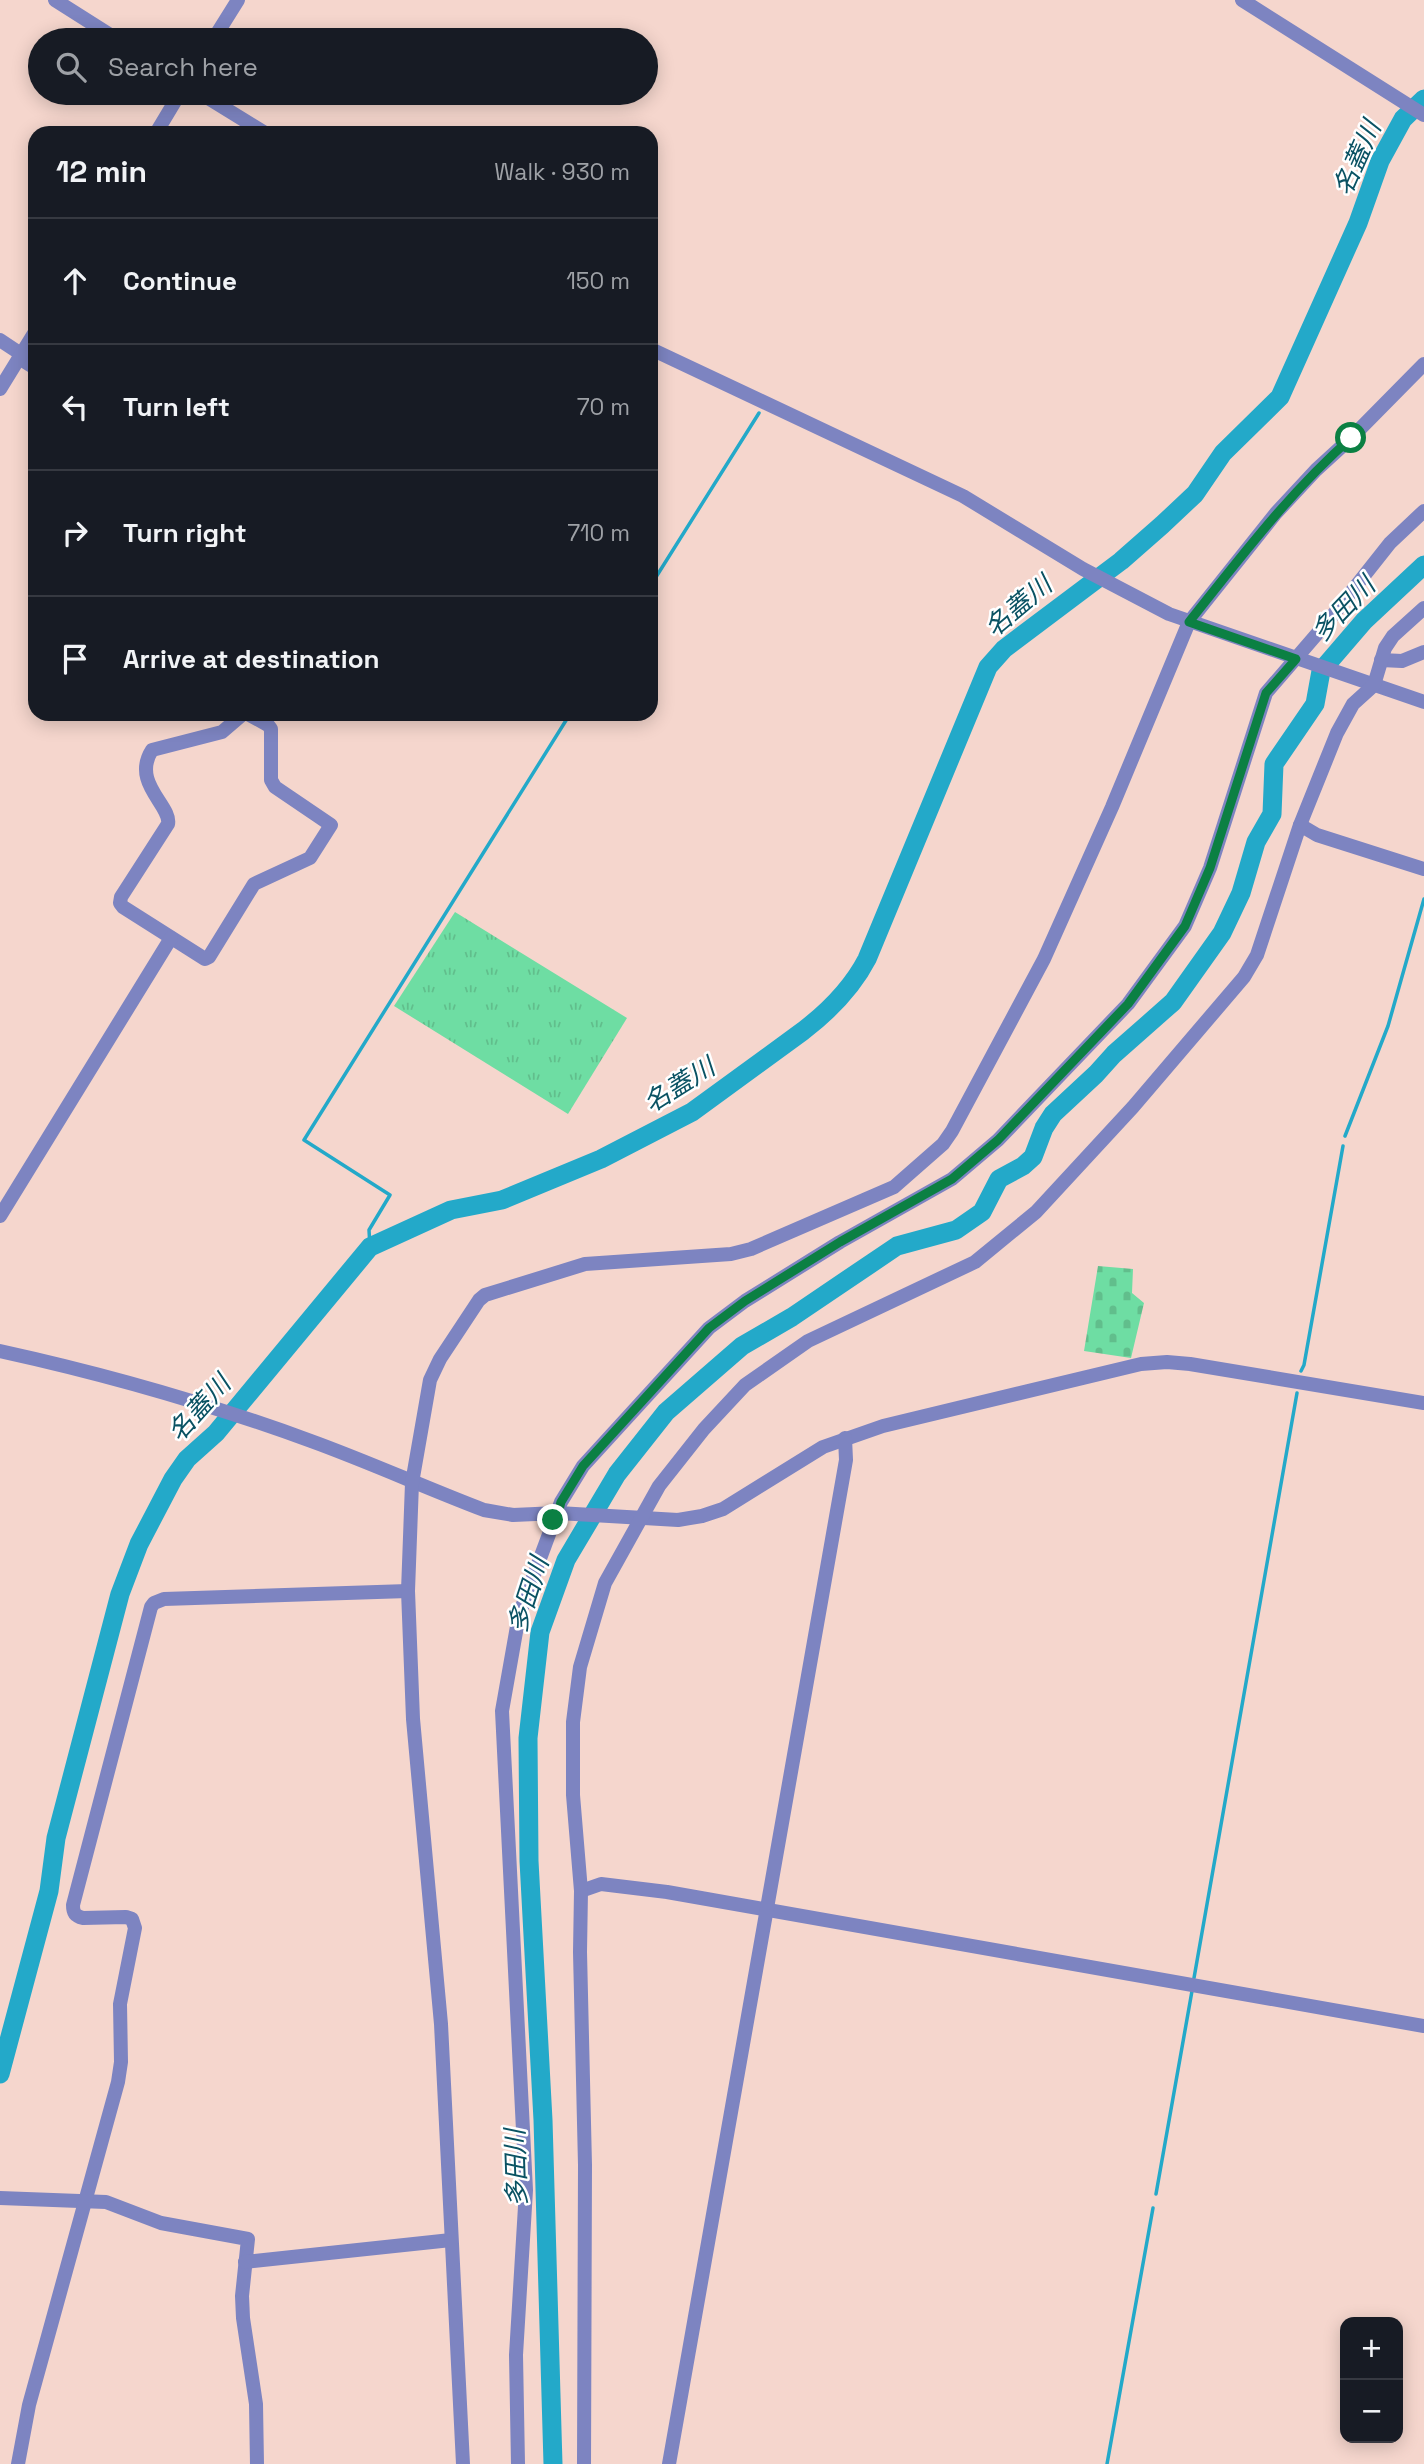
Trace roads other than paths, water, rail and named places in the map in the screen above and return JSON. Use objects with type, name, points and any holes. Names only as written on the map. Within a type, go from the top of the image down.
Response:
[{"type":"street","points":[[55,0],[99,28]]},
{"type":"street","points":[[220,28],[238,0]]},
{"type":"street","points":[[1242,0],[1421,113]]},
{"type":"street","points":[[160,126],[173,105]]},
{"type":"street","points":[[220,105],[254,126]]},
{"type":"street","points":[[0,389],[12,349],[28,337]]},
{"type":"street","points":[[12,349],[28,362]]},
{"type":"street","points":[[658,352],[963,496],[1083,569],[1189,622],[1424,702]]},
{"type":"street","points":[[463,2464],[441,2024],[413,1719],[408,1591],[412,1483],[433,1371],[485,1294],[584,1264],[731,1254],[751,1250],[894,1187],[943,1144],[1044,959],[1112,807],[1189,622],[1276,513],[1424,364]]},
{"type":"street","points":[[561,1514],[561,1502],[583,1466],[709,1328],[745,1301],[840,1242],[952,1179],[998,1140],[1128,1004],[1185,926],[1210,868],[1266,693],[1300,661],[1390,543],[1424,511]]},
{"type":"street","points":[[584,2464],[585,2165],[581,1891],[573,1783],[573,1722],[580,1667],[605,1583],[638,1518],[659,1486],[704,1429],[746,1385],[808,1340],[975,1262],[1037,1212],[1133,1107],[1244,977],[1256,955],[1300,825],[1337,733],[1353,704],[1369,683],[1384,648],[1393,636],[1424,608]]},
{"type":"street","points":[[1381,660],[1402,661],[1424,652]]},
{"type":"street","points":[[236,721],[222,732],[152,750],[147,771],[149,785],[170,819],[121,897],[120,903],[202,958],[209,957],[254,884],[310,858],[331,825],[275,787],[270,773],[271,729],[260,721]]},
{"type":"street","points":[[1300,825],[1317,835],[1424,869]]},
{"type":"street","points":[[0,1216],[171,938]]},
{"type":"street","points":[[0,1350],[61,1364],[240,1417],[313,1442],[484,1510],[513,1515],[561,1514],[678,1520],[702,1516],[723,1509],[800,1459],[845,1438],[883,1426],[1141,1364],[1167,1362],[1424,1403]]},
{"type":"street","points":[[669,2464],[846,1460],[845,1438]]},
{"type":"street","points":[[518,2464],[516,2342],[526,2190],[502,1711],[519,1615],[553,1520],[561,1514]]},
{"type":"street","points":[[18,2464],[29,2405],[121,2063],[120,2004],[135,1928],[132,1919],[126,1917],[76,1916],[73,1905],[151,1607],[164,1599],[408,1591]]},
{"type":"street","points":[[581,1891],[601,1885],[667,1892],[1424,2025]]},
{"type":"street","points":[[0,2198],[106,2203],[161,2224],[248,2239],[242,2296],[256,2404],[257,2464]]},
{"type":"street","points":[[245,2262],[451,2240]]},
{"type":"waterway","name":"名蓋川","points":[[0,2074],[49,1891],[56,1838],[120,1594],[139,1544],[173,1479],[187,1459],[216,1433],[370,1247],[451,1210],[502,1200],[601,1159],[692,1112],[803,1031],[839,998],[867,959],[988,667],[1004,649],[1121,561],[1162,525],[1195,494],[1223,453],[1280,397],[1358,223],[1380,161],[1403,119],[1424,99]]},
{"type":"waterway","points":[[658,574],[759,413]]},
{"type":"waterway","name":"多田川","points":[[553,2464],[543,2120],[529,1861],[528,1738],[540,1632],[566,1560],[617,1474],[666,1412],[742,1346],[792,1317],[897,1246],[956,1230],[982,1212],[999,1179],[1023,1166],[1033,1157],[1044,1128],[1053,1114],[1114,1054],[1173,1002],[1222,933],[1241,893],[1256,842],[1272,814],[1274,764],[1315,704],[1321,671],[1364,621],[1424,565]]},
{"type":"waterway","points":[[370,1247],[369,1230],[390,1195],[304,1140],[566,721]]},
{"type":"waterway","points":[[1345,1136],[1388,1026],[1424,899]]},
{"type":"waterway","points":[[1301,1371],[1343,1146]]},
{"type":"waterway","points":[[1194,1978],[1297,1393]]},
{"type":"waterway","points":[[1156,2194],[1192,1991]]},
{"type":"waterway","points":[[1107,2464],[1153,2208]]}]
